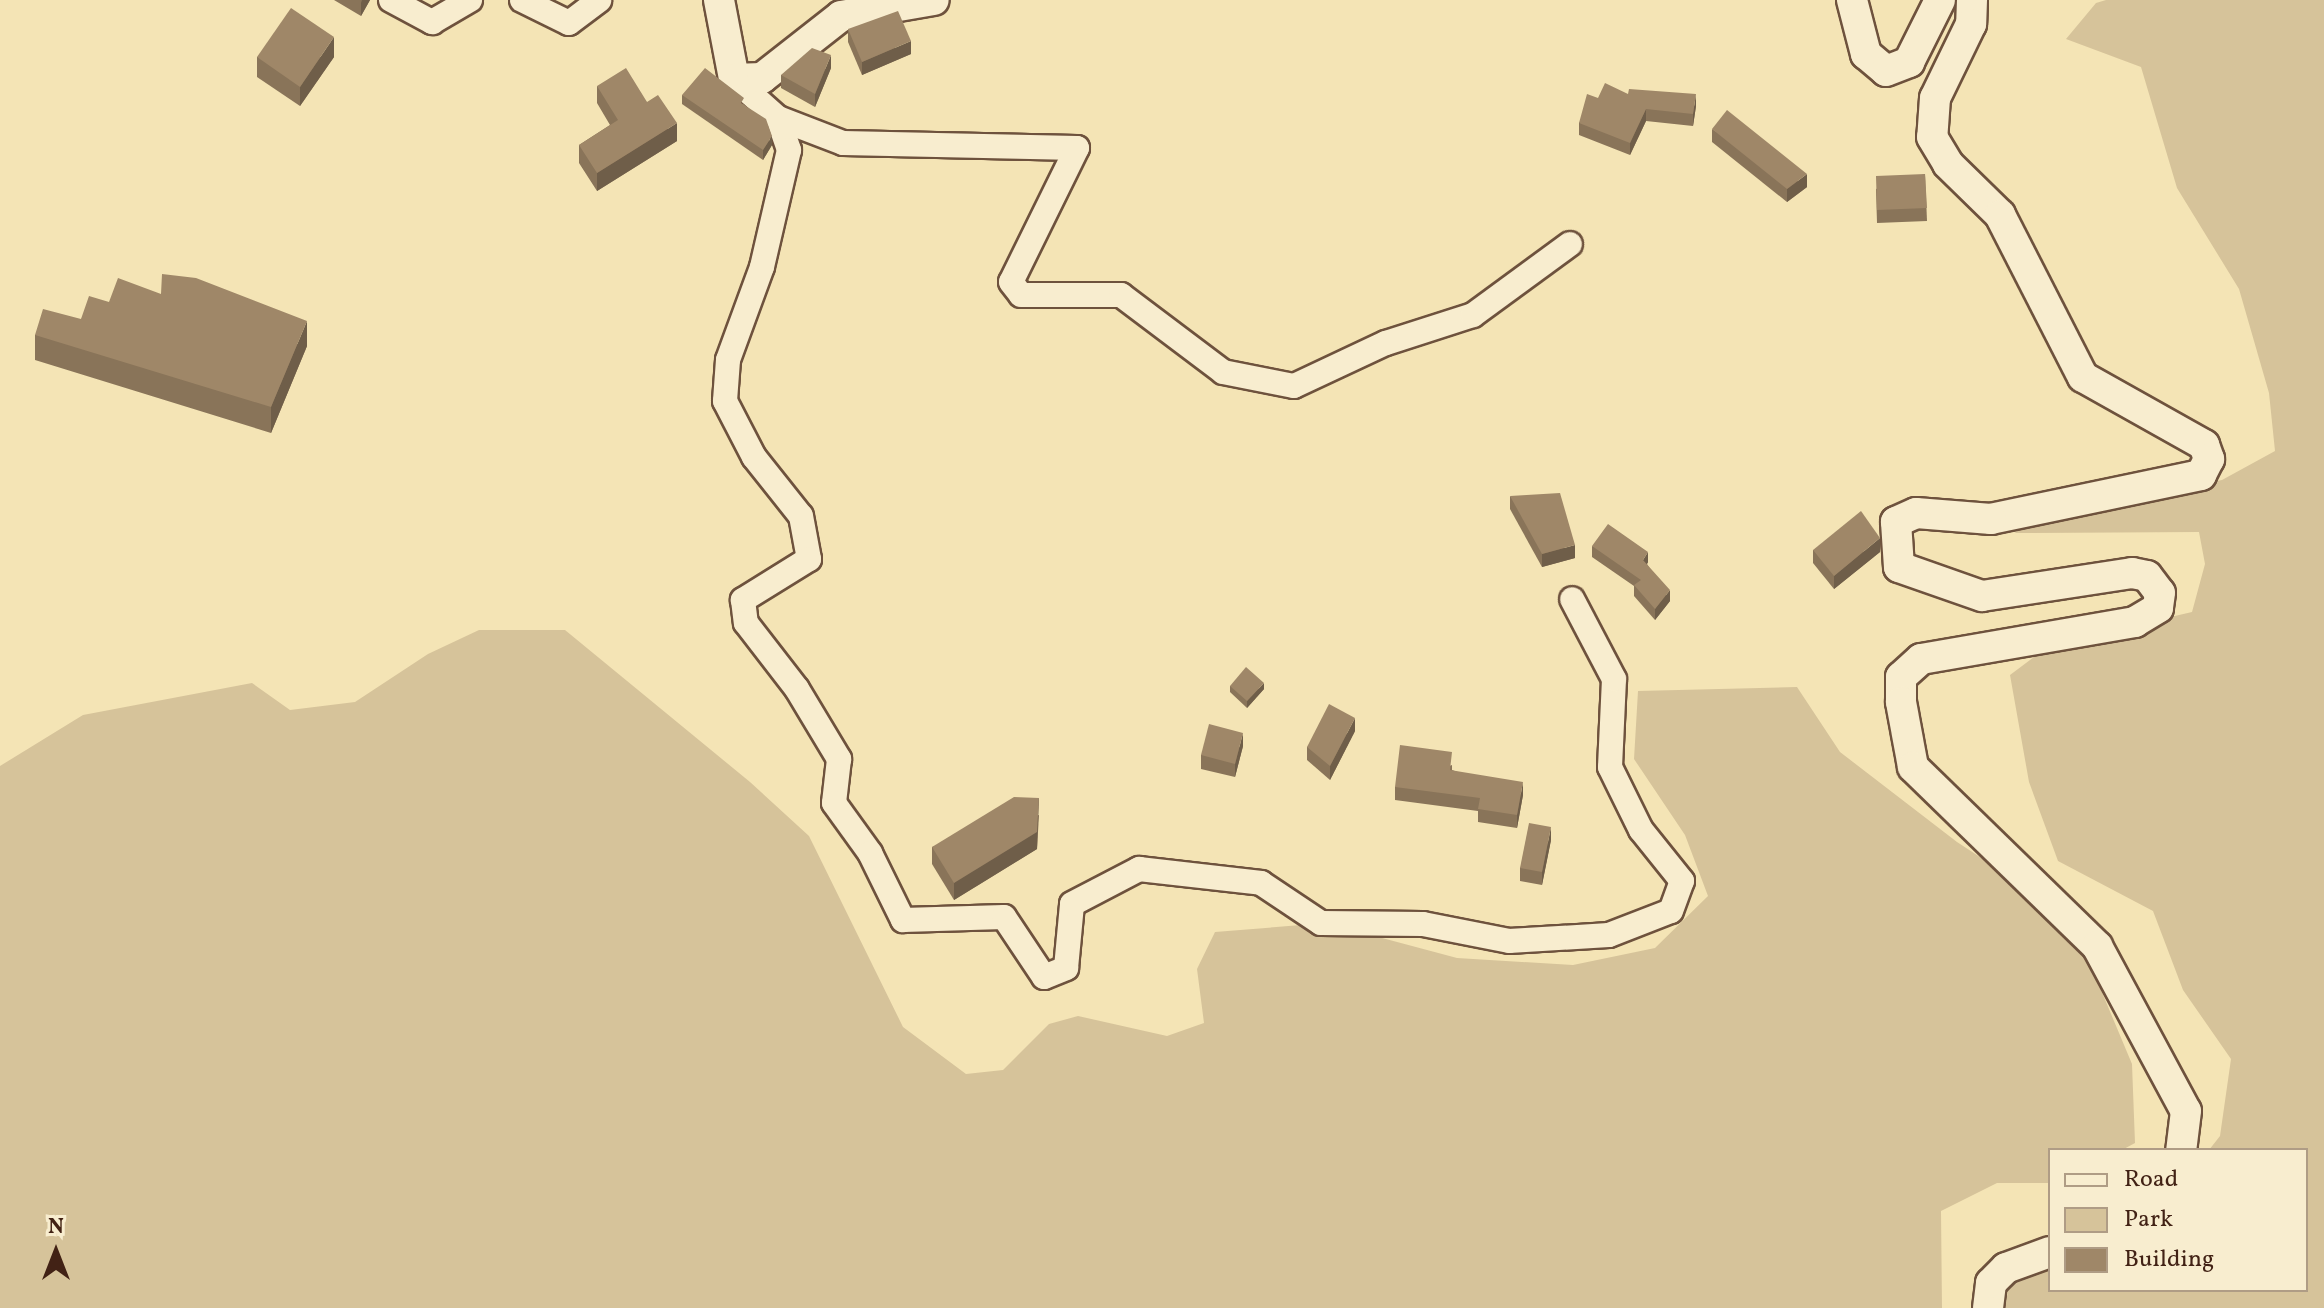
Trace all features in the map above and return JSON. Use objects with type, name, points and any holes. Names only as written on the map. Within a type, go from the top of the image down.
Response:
[{"type":"street","points":[[391,0],[432,22],[470,0]]},
{"type":"street","points":[[522,0],[569,23],[599,0]]},
{"type":"street","points":[[719,0],[734,79],[778,118],[843,143],[1077,148],[1011,282],[1021,295],[1121,295],[1223,372],[1294,386],[1386,343],[1473,315],[1570,244]]},
{"type":"street","points":[[734,79],[762,78],[841,16],[934,0]]},
{"type":"street","points":[[1852,0],[1866,54],[1886,71],[1909,62],[1940,0]]},
{"type":"street","points":[[1972,0],[1971,24],[1935,98],[1932,137],[1948,164],[2000,215],[2083,377],[2204,445],[2209,459],[2201,475],[1991,519],[1916,513],[1896,522],[1899,567],[1982,596],[2132,573],[2147,576],[2160,593],[2158,608],[2135,622],[1921,659],[1901,677],[1901,702],[1913,767],[2097,946],[2186,1111],[2181,1148]]},
{"type":"street","points":[[778,118],[789,150],[762,267],[728,360],[725,401],[754,457],[801,516],[809,559],[743,600],[746,623],[797,689],[839,759],[834,803],[870,853],[903,920],[1004,917],[1044,977],[1066,968],[1072,904],[1139,869],[1261,883],[1321,923],[1423,924],[1509,941],[1609,935],[1671,911],[1682,881],[1641,830],[1610,767],[1614,679],[1572,599]]},
{"type":"street","points":[[1988,1308],[1991,1283],[2006,1268],[2048,1253]]},
{"type":"green space","points":[[2106,0],[2324,0],[2324,1308],[2005,1308],[2015,1249],[2048,1245],[2048,1292],[2308,1292],[2308,1148],[2211,1148],[2220,1136],[2231,1059],[2183,990],[2153,911],[2058,861],[2029,782],[2010,675],[2050,645],[2192,612],[2205,564],[2199,532],[2015,533],[2031,514],[2222,480],[2275,451],[2269,393],[2239,289],[2177,188],[2141,67],[2066,39],[2096,3]]},
{"type":"green space","points":[[479,630],[565,630],[750,782],[809,836],[903,1027],[966,1074],[1003,1070],[1049,1024],[1078,1016],[1167,1036],[1204,1023],[1197,969],[1215,932],[1326,923],[1457,958],[1573,965],[1655,948],[1708,896],[1685,835],[1634,759],[1638,691],[1797,687],[1840,752],[1957,842],[2070,916],[2132,1064],[2135,1143],[2126,1148],[2048,1148],[2048,1183],[1997,1183],[1941,1211],[1942,1308],[0,1308],[0,766],[83,715],[252,683],[290,710],[355,702],[428,654]]},
{"type":"building","points":[[291,8],[334,37],[300,87],[257,57]]},
{"type":"building","points":[[898,11],[911,41],[862,62],[848,29]]},
{"type":"building","points":[[812,48],[831,55],[815,94],[781,75]]},
{"type":"building","points":[[626,68],[647,102],[658,95],[677,123],[597,173],[579,145],[618,120],[597,86]]},
{"type":"building","points":[[705,68],[744,98],[741,103],[766,119],[772,136],[763,150],[682,95]]},
{"type":"building","points":[[1605,83],[1628,94],[1629,89],[1696,94],[1693,114],[1646,109],[1630,143],[1579,123],[1587,94],[1598,98]]},
{"type":"building","points":[[1727,110],[1807,174],[1787,189],[1712,129]]},
{"type":"building","points":[[1925,174],[1927,208],[1877,210],[1876,176]]},
{"type":"building","points":[[162,274],[196,278],[307,321],[271,407],[35,335],[43,309],[81,319],[89,296],[109,302],[118,278],[161,294]]},
{"type":"building","points":[[1560,493],[1575,545],[1542,554],[1510,496]]},
{"type":"building","points":[[1861,511],[1880,538],[1834,576],[1813,550]]},
{"type":"building","points":[[1608,524],[1648,552],[1643,560],[1670,590],[1655,609],[1634,585],[1641,580],[1592,546]]},
{"type":"building","points":[[1246,667],[1264,683],[1247,701],[1230,686]]},
{"type":"building","points":[[1329,704],[1355,718],[1330,766],[1307,747]]},
{"type":"building","points":[[1209,724],[1243,733],[1235,764],[1201,755]]},
{"type":"building","points":[[1400,745],[1452,752],[1450,770],[1523,782],[1517,815],[1478,809],[1480,798],[1395,787]]},
{"type":"building","points":[[1014,797],[1039,798],[1037,832],[954,883],[932,847]]},
{"type":"building","points":[[1529,823],[1551,827],[1542,872],[1520,868]]}]
